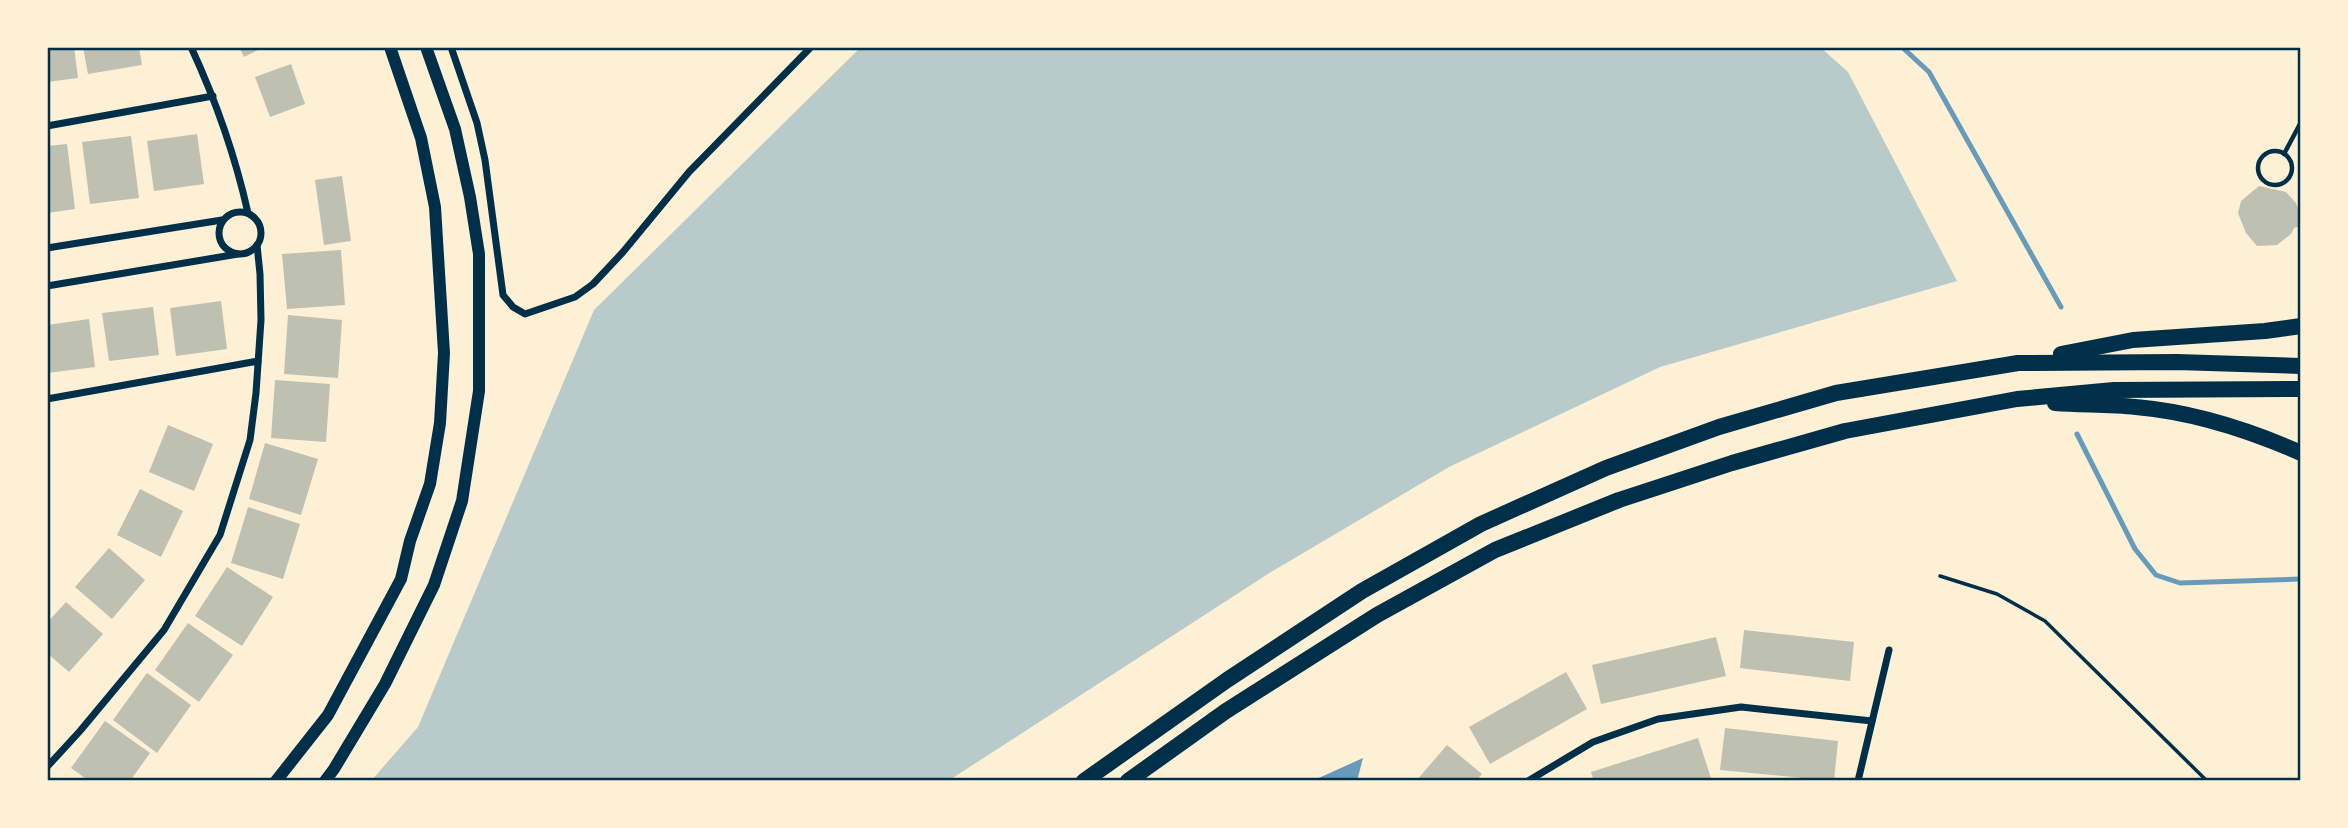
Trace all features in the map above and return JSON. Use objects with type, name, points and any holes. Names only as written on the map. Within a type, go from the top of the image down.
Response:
[{"type":"highway","points":[[1084,781],[1227,680],[1362,590],[1481,524],[1594,473],[1719,427],[1836,393],[2018,363],[2133,340],[2301,326]]},
{"type":"highway","points":[[2018,363],[2177,362],[2301,366]]},
{"type":"highway","points":[[1128,781],[1226,711],[1366,622],[1495,550],[1619,499],[1744,459],[1845,431],[2017,399],[2114,390],[2301,389]]},
{"type":"highway","points":[[2017,399],[2076,405],[2135,406],[2195,415],[2301,453]]},
{"type":"main road","points":[[276,781],[328,715],[401,579],[410,541],[430,484],[440,423],[444,353],[435,207],[421,138],[390,47]]},
{"type":"main road","points":[[325,781],[385,684],[434,585],[462,501],[480,391],[481,304],[477,242],[470,197],[455,129],[426,47]]},
{"type":"street","points":[[47,286],[238,254],[248,252],[257,245],[260,227],[248,213],[214,96],[191,47]]},
{"type":"street","points":[[451,47],[477,123],[485,160],[503,295],[513,307],[525,314],[575,298],[593,284],[689,172],[811,47]]},
{"type":"street","points":[[47,126],[214,96]]},
{"type":"street","points":[[47,248],[222,220],[234,212],[248,213]]},
{"type":"street","points":[[222,220],[219,237],[229,251],[238,254]]},
{"type":"street","points":[[47,767],[164,630],[220,536],[250,440],[256,393],[261,320],[257,245]]},
{"type":"street","points":[[47,399],[258,360]]},
{"type":"street","points":[[1858,781],[1889,650]]},
{"type":"street","points":[[1528,781],[1593,742],[1658,719],[1741,707],[1872,721]]},
{"type":"lane","points":[[2284,154],[2301,122]]},
{"type":"lane","points":[[2273,151],[2284,154],[2292,167],[2289,178],[2280,184],[2269,184],[2260,177],[2258,166],[2263,156],[2273,151]]},
{"type":"lane","points":[[2292,167],[2301,167]]},
{"type":"path","points":[[1940,576],[1997,594],[2045,621],[2207,781]]},
{"type":"shaded area","points":[[861,47],[1820,47],[1848,72],[1957,281],[1660,367],[1449,467],[1271,572],[948,781],[371,781],[418,727],[594,310]]},
{"type":"water","points":[[1363,758],[1357,781],[1312,781]]},
{"type":"building","points":[[47,47],[74,47],[78,78],[47,82]]},
{"type":"building","points":[[83,47],[139,47],[142,65],[88,74]]},
{"type":"building","points":[[239,47],[264,47],[244,57]]},
{"type":"building","points":[[291,64],[305,104],[270,117],[255,77]]},
{"type":"building","points":[[197,134],[204,184],[154,191],[147,141]]},
{"type":"building","points":[[131,136],[139,198],[90,204],[82,142]]},
{"type":"building","points":[[67,144],[75,209],[47,213],[47,146]]},
{"type":"building","points":[[342,176],[351,241],[324,245],[315,180]]},
{"type":"building","points":[[2259,186],[2286,192],[2298,209],[2301,208],[2301,226],[2294,228],[2291,234],[2277,245],[2257,246],[2246,233],[2238,213],[2241,201]]},
{"type":"building","points":[[341,250],[345,305],[287,309],[282,254]]},
{"type":"building","points":[[221,301],[227,349],[176,356],[170,308]]},
{"type":"building","points":[[153,307],[159,355],[109,361],[102,313]]},
{"type":"building","points":[[288,315],[342,320],[338,378],[284,374]]},
{"type":"building","points":[[89,319],[95,367],[47,373],[47,325]]},
{"type":"building","points":[[275,380],[330,384],[326,442],[271,438]]},
{"type":"building","points":[[168,425],[213,444],[194,491],[149,472]]},
{"type":"building","points":[[265,443],[318,459],[301,515],[249,499]]},
{"type":"building","points":[[140,489],[183,511],[161,557],[117,535]]},
{"type":"building","points":[[248,507],[300,524],[283,579],[231,563]]},
{"type":"building","points":[[109,548],[145,580],[112,619],[75,587]]},
{"type":"building","points":[[227,567],[273,597],[242,646],[195,616]]},
{"type":"building","points":[[66,602],[103,634],[69,672],[47,653],[47,623]]},
{"type":"building","points":[[188,623],[233,655],[199,702],[155,670]]},
{"type":"building","points":[[1744,630],[1854,642],[1850,681],[1740,668]]},
{"type":"building","points":[[1716,637],[1726,676],[1601,704],[1592,665]]},
{"type":"building","points":[[1566,672],[1587,709],[1490,764],[1469,727]]},
{"type":"building","points":[[147,673],[191,705],[157,753],[113,720]]},
{"type":"building","points":[[105,721],[150,753],[130,781],[89,781],[71,768]]},
{"type":"building","points":[[1725,728],[1838,741],[1834,781],[1720,770]]},
{"type":"building","points":[[1698,738],[1711,778],[1703,781],[1594,781],[1591,772]]},
{"type":"building","points":[[1447,745],[1482,774],[1476,781],[1416,781]]},
{"type":"waterway","points":[[1902,47],[1929,72],[2061,307]]},
{"type":"waterway","points":[[2077,434],[2135,549],[2156,575],[2180,583],[2301,579]]}]
